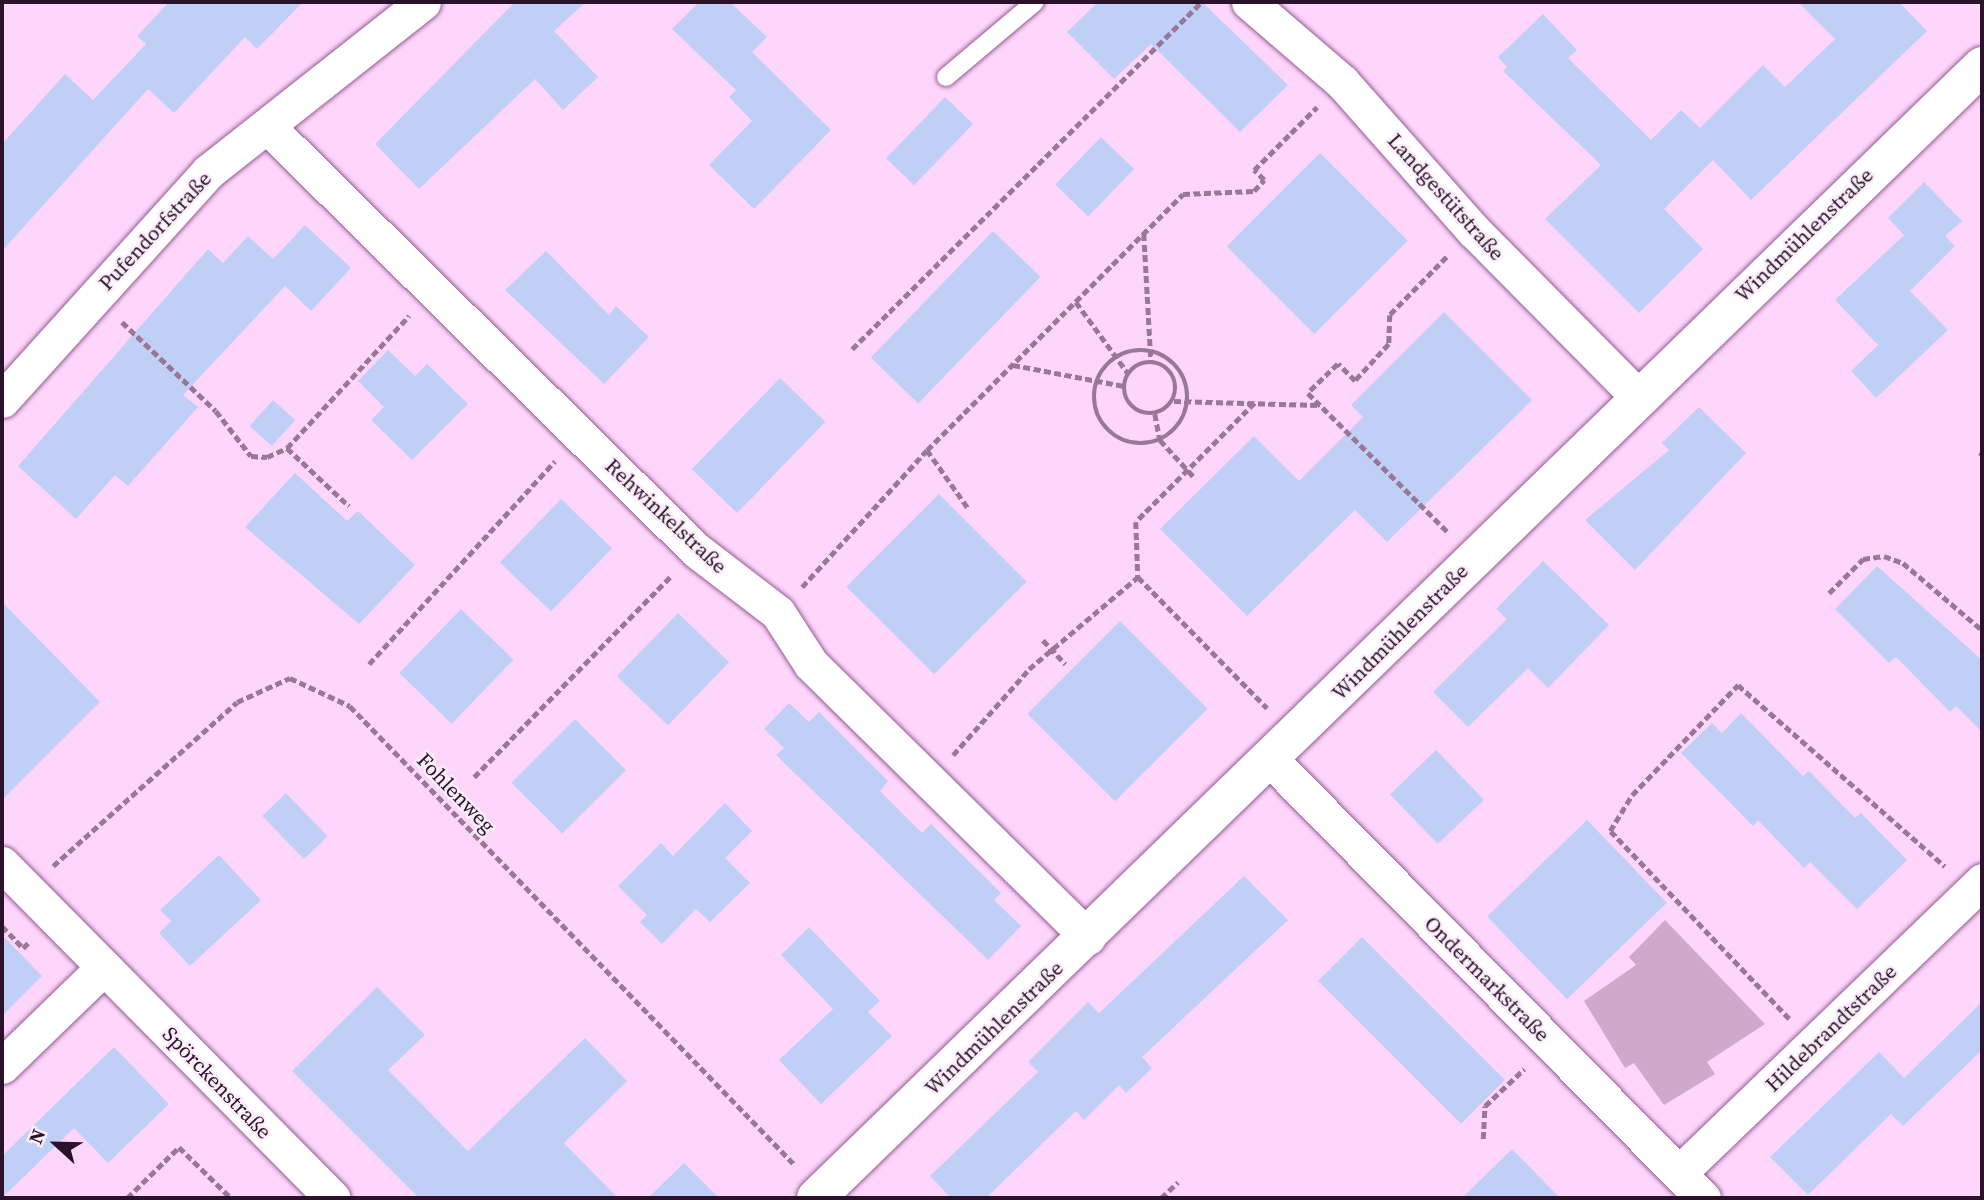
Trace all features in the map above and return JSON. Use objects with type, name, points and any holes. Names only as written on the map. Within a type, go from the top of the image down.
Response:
[{"type":"street","name":"Pufendorfstraße","points":[[2,400],[208,172],[269,128],[423,2]]},
{"type":"street","name":"Landgestütstraße","points":[[1249,2],[1342,82],[1474,231],[1638,397]]},
{"type":"street","name":"Windmühlenstraße","points":[[819,1195],[1283,748],[1638,397],[1982,65]]},
{"type":"street","name":"Rehwinkelstraße","points":[[269,128],[696,550],[778,613],[811,664],[1088,937]]},
{"type":"street","name":"Ondermarkstraße","points":[[1283,748],[1550,1043],[1703,1198]]},
{"type":"street","name":"Spörckenstraße","points":[[2,864],[332,1198]]},
{"type":"street","name":"Hildebrandtstraße","points":[[1679,1173],[1977,886]]},
{"type":"street","points":[[2,1066],[104,967]]},
{"type":"lane","points":[[946,77],[1035,2]]},
{"type":"path","points":[[852,349],[1201,2]]},
{"type":"path","points":[[778,613],[927,450],[1184,194],[1254,191],[1264,180],[1254,170],[1342,82]]},
{"type":"path","points":[[1474,231],[1390,315],[1389,344],[1355,381],[1338,364],[1308,393],[1475,558]]},
{"type":"path","points":[[1144,233],[1151,361]]},
{"type":"path","points":[[95,296],[216,411],[251,456],[287,448],[433,290]]},
{"type":"path","points":[[1076,302],[1114,358],[1128,373]]},
{"type":"path","points":[[1151,351],[1174,364],[1188,401],[1179,424],[1160,440],[1131,443],[1105,428],[1095,385],[1114,358],[1151,351]]},
{"type":"path","points":[[1151,361],[1128,373],[1124,386],[1133,408],[1155,414]]},
{"type":"path","points":[[1151,361],[1174,374],[1173,401]]},
{"type":"path","points":[[1012,365],[1095,385],[1124,386]]},
{"type":"path","points":[[1155,414],[1173,401],[1320,405]]},
{"type":"path","points":[[1255,403],[1136,522],[1138,577],[1283,748]]},
{"type":"path","points":[[1155,414],[1160,440],[1195,478]]},
{"type":"path","points":[[369,664],[579,434]]},
{"type":"path","points":[[287,448],[349,506]]},
{"type":"path","points":[[927,450],[968,508]]},
{"type":"path","points":[[474,778],[696,550]]},
{"type":"path","points":[[1829,593],[1863,559],[1884,556],[1903,563],[1982,630]]},
{"type":"path","points":[[930,781],[1052,650],[1138,577]]},
{"type":"path","points":[[1043,640],[1065,664]]},
{"type":"path","name":"Fohlenweg","points":[[27,889],[237,702],[290,678],[350,706],[819,1195]]},
{"type":"path","points":[[1814,1045],[1610,831],[1632,794],[1738,685],[1977,886]]},
{"type":"path","points":[[1483,1139],[1485,1107],[1550,1043]]},
{"type":"path","points":[[127,1198],[178,1147],[229,1196]]},
{"type":"path","points":[[1161,1198],[1178,1182]]},
{"type":"shaded area","points":[[1665,920],[1765,1024],[1707,1062],[1715,1074],[1664,1105],[1634,1063],[1625,1068],[1584,1001],[1636,965],[1629,957]]},
{"type":"building","points":[[169,2],[303,2],[257,49],[245,37],[174,113],[148,89],[2,251],[2,144],[65,74],[93,100],[146,44],[137,36]]},
{"type":"building","points":[[515,2],[586,2],[554,31],[598,77],[563,110],[535,79],[419,189],[375,144]]},
{"type":"building","points":[[699,2],[730,2],[767,37],[752,52],[831,130],[754,209],[709,165],[752,121],[729,97],[736,90],[672,29]]},
{"type":"building","points":[[1098,2],[1202,2],[1288,85],[1240,132],[1151,44],[1114,79],[1067,32]]},
{"type":"building","points":[[1798,2],[1899,2],[1927,31],[1751,200],[1713,160],[1664,209],[1703,249],[1639,313],[1545,219],[1601,165],[1503,71],[1507,67],[1498,57],[1543,14],[1577,50],[1568,58],[1651,140],[1681,110],[1700,128],[1763,65],[1785,87],[1835,39]]},
{"type":"building","points":[[945,97],[973,124],[914,185],[886,158]]},
{"type":"building","points":[[1101,137],[1134,169],[1088,216],[1055,184]]},
{"type":"building","points":[[1320,153],[1408,241],[1314,334],[1227,246]]},
{"type":"building","points":[[1924,182],[1962,221],[1945,236],[1955,246],[1910,291],[1948,330],[1876,398],[1851,371],[1878,345],[1835,300],[1904,235],[1888,218]]},
{"type":"building","points":[[305,225],[351,268],[311,311],[285,286],[183,395],[198,407],[128,486],[115,475],[76,519],[18,466],[208,249],[223,263],[248,236],[273,259]]},
{"type":"building","points":[[993,231],[1040,277],[918,403],[871,358]]},
{"type":"building","points":[[546,251],[609,315],[616,306],[649,337],[604,384],[505,290]]},
{"type":"building","points":[[1444,312],[1532,400],[1387,542],[1355,510],[1247,616],[1160,529],[1254,436],[1299,481],[1363,417],[1351,405]]},
{"type":"building","points":[[388,350],[415,376],[427,364],[468,404],[412,460],[371,420],[384,407],[358,381]]},
{"type":"building","points":[[780,378],[825,422],[737,513],[692,469]]},
{"type":"building","points":[[273,400],[295,420],[272,446],[250,426]]},
{"type":"building","points":[[1699,407],[1746,453],[1635,570],[1585,520],[1669,450],[1662,443]]},
{"type":"building","points":[[295,473],[347,521],[358,511],[415,565],[359,624],[245,527]]},
{"type":"building","points":[[939,494],[1027,582],[934,674],[846,587]]},
{"type":"building","points":[[561,499],[612,548],[551,612],[500,562]]},
{"type":"building","points":[[1543,561],[1609,625],[1548,688],[1528,668],[1468,727],[1433,692],[1507,619],[1496,609]]},
{"type":"building","points":[[1877,566],[1982,660],[1982,732],[1956,706],[1950,712],[1896,657],[1889,663],[1835,609]]},
{"type":"building","points":[[2,602],[100,702],[2,800]]},
{"type":"building","points":[[461,609],[514,660],[452,724],[399,673]]},
{"type":"building","points":[[678,613],[729,662],[668,726],[617,676]]},
{"type":"building","points":[[1120,621],[1208,709],[1115,801],[1027,714]]},
{"type":"building","points":[[789,703],[809,722],[819,712],[888,781],[880,791],[922,833],[931,824],[1001,893],[994,900],[1021,926],[988,960],[776,755],[784,748],[764,729]]},
{"type":"building","points":[[1741,713],[1803,776],[1809,771],[1855,818],[1861,813],[1907,860],[1857,909],[1810,862],[1804,868],[1758,820],[1753,826],[1681,753],[1712,723],[1722,733]]},
{"type":"building","points":[[575,719],[626,770],[562,834],[511,783]]},
{"type":"building","points":[[1436,750],[1484,800],[1438,844],[1390,794]]},
{"type":"building","points":[[286,793],[328,836],[304,859],[262,816]]},
{"type":"building","points":[[725,803],[752,831],[725,858],[750,883],[710,922],[696,909],[662,944],[640,922],[647,915],[618,886],[661,843],[673,856]]},
{"type":"building","points":[[1587,820],[1667,903],[1567,999],[1487,917]]},
{"type":"building","points":[[219,855],[261,900],[190,966],[159,933],[171,921],[160,910]]},
{"type":"building","points":[[1244,876],[1288,920],[1142,1057],[1152,1068],[1126,1093],[1119,1085],[1084,1120],[1076,1111],[986,1198],[951,1198],[930,1176],[1038,1072],[1028,1062],[1088,1002],[1099,1013]]},
{"type":"building","points":[[809,927],[880,1001],[868,1012],[892,1036],[821,1104],[779,1060],[833,1009],[781,955]]},
{"type":"building","points":[[2,935],[42,976],[2,1016]]},
{"type":"building","points":[[1362,937],[1505,1080],[1461,1124],[1318,981]]},
{"type":"building","points":[[377,987],[425,1035],[388,1070],[468,1151],[585,1038],[627,1081],[564,1143],[618,1198],[419,1198],[292,1071]]},
{"type":"building","points":[[1982,1002],[1982,1050],[1903,1126],[1891,1114],[1808,1195],[1770,1157],[1879,1052],[1904,1078]]},
{"type":"building","points":[[114,1047],[169,1104],[108,1163],[74,1128],[2,1198],[2,1156]]},
{"type":"building","points":[[1512,1149],[1560,1198],[1462,1198]]},
{"type":"building","points":[[684,1163],[719,1198],[648,1198]]}]
